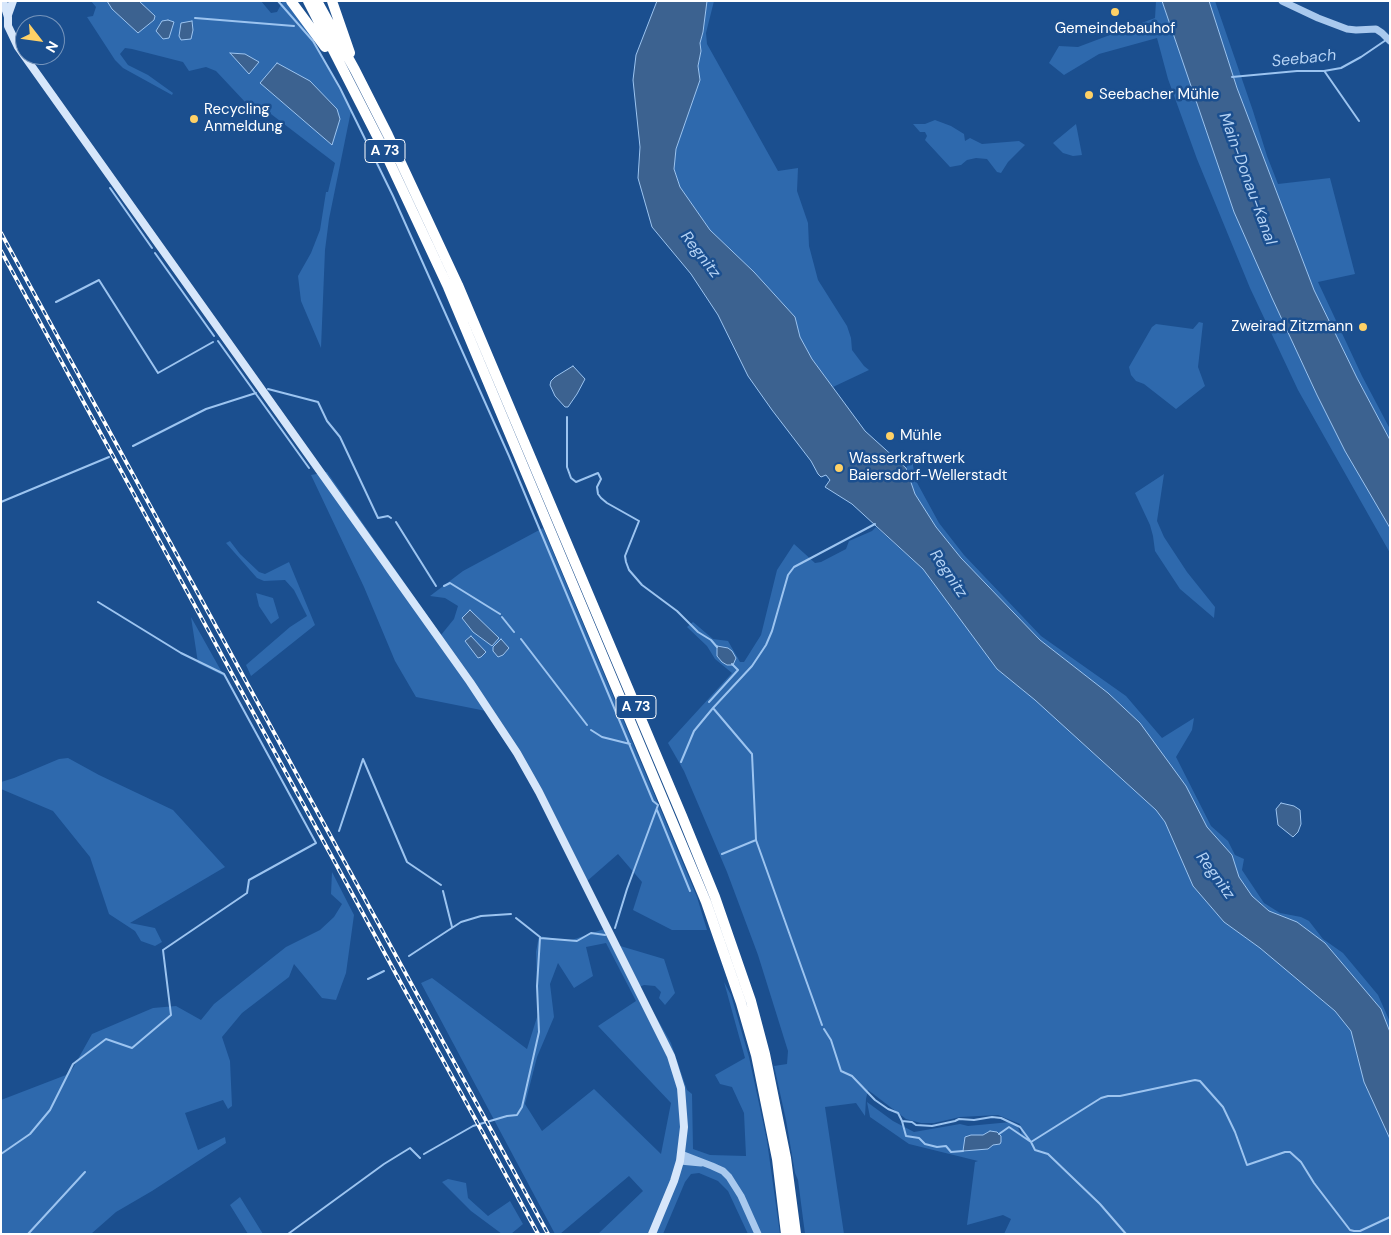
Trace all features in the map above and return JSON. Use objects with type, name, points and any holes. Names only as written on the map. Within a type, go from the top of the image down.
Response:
[{"type":"highway","points":[[291,1],[350,82]]},
{"type":"highway","name":"A 73","points":[[308,1],[418,221],[474,345],[712,916],[741,1003],[758,1063],[777,1159],[786,1234]]},
{"type":"highway","name":"A 73","points":[[318,1],[419,198],[462,294],[715,897],[748,992],[765,1054],[785,1150],[796,1234]]},
{"type":"highway","points":[[332,1],[355,70]]},
{"type":"main road","points":[[3,1],[8,17],[8,26],[12,38],[18,47],[464,674],[517,752],[556,825],[671,1056],[681,1088],[684,1127],[680,1158],[674,1181],[652,1234]]},
{"type":"main road","points":[[8,17],[13,1]]},
{"type":"street","points":[[1282,1],[1340,27],[1356,30],[1376,29],[1390,41]]},
{"type":"street","points":[[680,1158],[704,1163],[723,1171],[741,1196],[758,1234]]},
{"type":"shaded area","points":[[91,1],[261,1],[271,13],[277,12],[283,1],[286,1],[304,23],[351,111],[329,219],[325,250],[321,348],[301,301],[298,276],[311,253],[320,230],[326,192],[328,192],[335,163],[267,111],[246,103],[216,71],[206,67],[189,71],[183,62],[125,48],[120,54],[128,65],[148,75],[173,93],[172,95],[123,68],[115,60],[87,17],[93,16],[96,7]]},
{"type":"shaded area","points":[[707,1],[714,1],[706,33],[707,44],[778,171],[798,168],[797,191],[808,223],[809,246],[818,280],[847,326],[852,350],[869,370],[833,387],[812,359],[800,337],[795,317],[754,272],[710,230],[680,187],[674,169],[676,149],[700,80],[698,66],[701,51],[700,43]]},
{"type":"shaded area","points":[[1156,1],[1162,1],[1234,212],[1317,395],[1390,528],[1390,553],[1298,390],[1250,288],[1197,159],[1168,79],[1157,38],[1099,54],[1064,75],[1049,63],[1059,46],[1078,47],[1155,18]]},
{"type":"shaded area","points":[[1209,1],[1215,1],[1278,184],[1330,178],[1355,274],[1318,282],[1362,376],[1390,429],[1390,440],[1314,290],[1237,88]]},
{"type":"shaded area","points":[[935,120],[951,126],[964,134],[965,141],[970,138],[982,144],[1019,141],[1025,145],[1008,162],[1001,173],[997,172],[987,159],[976,158],[967,160],[961,165],[950,167],[925,140],[927,136],[925,132],[920,132],[913,124],[925,124]]},
{"type":"shaded area","points":[[1076,124],[1082,155],[1073,156],[1063,153],[1053,143]]},
{"type":"shaded area","points":[[1199,322],[1203,323],[1198,367],[1205,386],[1176,409],[1144,384],[1136,381],[1131,375],[1129,367],[1152,327],[1156,324],[1193,329]]},
{"type":"shaded area","points":[[912,458],[915,479],[939,523],[964,555],[1041,636],[1126,696],[1162,738],[1194,718],[1192,730],[1176,757],[1211,826],[1228,841],[1235,855],[1244,859],[1242,870],[1264,903],[1280,913],[1301,917],[1309,921],[1323,939],[1343,953],[1378,995],[1390,1022],[1390,1032],[1381,1009],[1325,943],[1297,922],[1269,911],[1252,896],[1239,877],[1232,855],[1207,827],[1196,809],[1108,693],[1040,640],[961,558],[936,527],[915,494],[906,468]]},
{"type":"shaded area","points":[[327,472],[441,635],[454,619],[458,606],[445,598],[430,596],[463,571],[543,528],[697,897],[707,930],[672,930],[633,910],[642,882],[618,854],[586,882],[491,712],[416,697],[395,661],[364,587],[311,475]]},
{"type":"shaded area","points":[[1164,474],[1157,521],[1164,537],[1187,572],[1215,607],[1214,618],[1180,589],[1155,551],[1150,525],[1135,493]]},
{"type":"shaded area","points":[[876,527],[923,569],[997,669],[1035,700],[1156,810],[1165,822],[1193,886],[1224,922],[1260,948],[1310,989],[1335,1011],[1351,1031],[1364,1082],[1390,1139],[1390,1234],[1004,1234],[1011,1219],[1003,1215],[967,1225],[975,1162],[978,1161],[909,1144],[870,1117],[867,1102],[893,1121],[914,1132],[960,1124],[968,1126],[1011,1122],[1017,1125],[1022,1137],[1020,1124],[998,1115],[960,1117],[934,1123],[921,1123],[906,1119],[868,1090],[865,1116],[856,1103],[825,1107],[844,1234],[805,1234],[798,1180],[774,1066],[787,1064],[788,1051],[758,955],[727,872],[684,771],[668,743],[732,673],[715,659],[707,646],[687,627],[693,622],[713,639],[728,641],[740,662],[744,662],[761,635],[777,570],[794,544],[815,563],[821,562],[846,549],[849,541],[872,531]]},
{"type":"shaded area","points":[[230,541],[240,554],[259,572],[265,574],[289,562],[315,625],[251,676],[246,665],[290,627],[307,616],[294,590],[285,580],[264,581],[257,578],[226,543]]},
{"type":"shaded area","points":[[256,593],[273,598],[279,618],[271,624],[259,606]]},
{"type":"shaded area","points":[[191,617],[224,676],[198,663]]},
{"type":"shaded area","points":[[68,758],[173,810],[225,867],[130,923],[155,928],[162,942],[155,946],[141,941],[135,931],[109,914],[90,857],[53,811],[1,789],[1,782],[59,759]]},
{"type":"shaded area","points":[[332,872],[354,915],[346,973],[336,1000],[322,998],[294,964],[289,977],[242,1013],[222,1037],[230,1061],[232,1106],[228,1109],[223,1100],[185,1113],[198,1150],[225,1137],[226,1143],[116,1212],[91,1234],[1,1234],[1,1100],[66,1075],[73,1068],[92,1034],[153,1008],[176,1006],[201,1020],[214,1004],[286,947],[320,930],[334,917],[342,904],[331,894]]},
{"type":"shaded area","points":[[607,928],[617,945],[664,959],[675,993],[665,1005],[659,998],[661,992],[655,986],[644,985],[639,987],[671,1043],[687,1090],[692,1094],[693,1149],[710,1155],[746,1156],[744,1113],[732,1087],[720,1084],[715,1075],[745,1058],[724,982],[731,995],[749,1057],[767,1141],[780,1234],[748,1234],[728,1191],[718,1181],[699,1173],[691,1174],[685,1182],[663,1234],[598,1234],[643,1191],[629,1176],[560,1234],[555,1234],[421,983],[432,978],[527,1049],[538,1014],[536,952],[539,936],[569,941]],"holes":[[[606,943],[636,1001],[598,1026],[671,1103],[661,1154],[594,1089],[542,1131],[525,1104],[537,1057],[554,1017],[550,984],[558,963],[574,988],[593,976],[586,947]]]},
{"type":"shaded area","points":[[448,1179],[466,1183],[468,1198],[488,1216],[510,1201],[523,1224],[511,1234],[502,1234],[471,1211],[442,1182]]},
{"type":"shaded area","points":[[240,1197],[263,1234],[248,1234],[230,1205]]},
{"type":"water","points":[[107,1],[139,1],[155,16],[154,20],[138,33],[112,9]]},
{"type":"water","name":"Regnitz","points":[[657,1],[707,1],[700,43],[701,51],[698,66],[700,80],[676,149],[674,169],[680,187],[710,230],[754,272],[795,317],[800,337],[812,359],[865,431],[906,468],[915,494],[936,527],[961,558],[1040,640],[1108,693],[1140,723],[1186,786],[1207,827],[1232,855],[1239,877],[1252,896],[1269,911],[1297,922],[1325,943],[1381,1009],[1390,1032],[1390,1139],[1364,1082],[1351,1031],[1335,1011],[1260,948],[1224,922],[1193,886],[1165,822],[1156,810],[1035,700],[997,669],[923,569],[852,504],[825,487],[830,480],[826,475],[821,477],[818,474],[811,461],[748,376],[718,315],[691,274],[652,227],[638,178],[640,147],[633,80],[636,55]]},
{"type":"water","name":"Main-Donau-Kanal","points":[[1162,1],[1209,1],[1237,88],[1314,290],[1390,440],[1390,528],[1345,451],[1317,395],[1234,212]]},
{"type":"water","points":[[162,21],[174,22],[169,38],[163,39],[156,31]]},
{"type":"water","points":[[192,21],[191,39],[181,40],[179,36],[181,23]]},
{"type":"water","points":[[230,53],[245,54],[259,62],[249,74]]},
{"type":"water","points":[[277,63],[310,81],[337,109],[340,119],[332,145],[260,83]]},
{"type":"water","points":[[573,366],[585,379],[568,407],[565,407],[555,396],[550,385],[555,377]]},
{"type":"water","points":[[470,610],[499,638],[492,646],[473,632],[462,618]]},
{"type":"water","points":[[471,636],[486,652],[481,657],[478,658],[465,641]]},
{"type":"water","points":[[501,639],[509,648],[503,655],[498,657],[493,651],[493,647]]},
{"type":"water","points":[[717,646],[728,648],[732,651],[736,658],[733,665],[727,665],[722,662],[717,656]]},
{"type":"water","points":[[1281,803],[1294,806],[1300,810],[1301,824],[1298,832],[1293,837],[1278,825],[1276,809]]},
{"type":"water","points":[[990,1131],[997,1132],[1001,1136],[1000,1144],[993,1145],[988,1149],[963,1151],[965,1137],[983,1135]]},
{"type":"waterway","points":[[278,1],[313,41],[340,88],[393,196],[509,456],[653,801],[658,805],[627,889],[615,928]]},
{"type":"waterway","points":[[195,18],[294,26]]},
{"type":"waterway","name":"Seebach","points":[[1232,77],[1297,71],[1324,71],[1341,68],[1386,40]]},
{"type":"waterway","points":[[1325,72],[1359,121]]},
{"type":"waterway","points":[[110,188],[152,248]]},
{"type":"waterway","points":[[155,253],[214,336]]},
{"type":"waterway","points":[[56,302],[99,280],[158,373],[213,342]]},
{"type":"waterway","points":[[218,341],[309,468]]},
{"type":"waterway","points":[[268,389],[318,402],[327,421],[340,437],[378,518],[388,516],[391,518]]},
{"type":"waterway","points":[[133,446],[206,409],[256,393]]},
{"type":"waterway","points":[[567,417],[567,467],[571,478],[576,482],[598,473],[601,479],[597,487],[601,498],[639,521],[625,556],[629,570],[642,585],[677,611],[698,632],[711,640],[717,647]]},
{"type":"waterway","points":[[1,502],[109,457]]},
{"type":"waterway","points":[[396,522],[436,586]]},
{"type":"waterway","points":[[713,708],[752,666],[766,645],[772,631],[788,575],[794,567],[875,524]]},
{"type":"waterway","points":[[444,586],[450,583],[500,614]]},
{"type":"waterway","points":[[98,602],[181,653],[224,674],[316,843]]},
{"type":"waterway","points":[[502,617],[514,632]]},
{"type":"waterway","points":[[521,639],[587,725]]},
{"type":"waterway","points":[[709,702],[738,670],[732,664]]},
{"type":"waterway","points":[[681,762],[694,731],[713,708],[752,754],[756,840],[822,1025]]},
{"type":"waterway","points":[[591,730],[602,737],[630,744]]},
{"type":"waterway","points":[[339,831],[363,759],[407,862],[441,885]]},
{"type":"waterway","points":[[657,810],[690,891]]},
{"type":"waterway","points":[[722,854],[756,840]]},
{"type":"waterway","points":[[1,1154],[30,1134],[50,1110],[73,1064],[106,1039],[132,1048],[171,1015],[163,950],[247,893],[249,880],[316,843]]},
{"type":"waterway","points":[[443,891],[452,927]]},
{"type":"waterway","points":[[409,956],[461,922],[481,916],[511,914]]},
{"type":"waterway","points":[[516,918],[540,937]]},
{"type":"waterway","points":[[424,1154],[473,1126],[517,1115],[522,1107],[539,1032],[537,986],[540,938],[577,941],[591,933],[605,935]]},
{"type":"waterway","points":[[368,979],[384,971]]},
{"type":"waterway","points":[[824,1029],[831,1040],[841,1071],[852,1076],[875,1100],[898,1113],[902,1121],[912,1122],[916,1125],[932,1126],[959,1119],[1001,1118],[1020,1127],[1031,1142],[1101,1098],[1120,1096],[1195,1080],[1200,1081],[1223,1107],[1235,1132],[1247,1165],[1290,1152],[1301,1162],[1314,1183],[1350,1230],[1360,1231],[1390,1217]]},
{"type":"waterway","points":[[902,1121],[906,1136],[919,1138],[925,1144],[937,1147],[946,1146],[951,1152],[963,1151]]},
{"type":"waterway","points":[[999,1134],[1009,1127],[1031,1142],[1035,1150],[1048,1154],[1100,1204],[1126,1234]]},
{"type":"waterway","points":[[288,1234],[384,1164],[410,1148],[420,1158]]},
{"type":"waterway","points":[[28,1234],[85,1172]]},
{"type":"waterway","points":[[1,1218],[1,1223]]},
{"type":"railway","points":[[1,233],[548,1234]]},
{"type":"railway","points":[[1,251],[538,1234]]},
{"type":"place","name":"Gemeindebauhof","points":[[1115,12]]},
{"type":"place","name":"Seebacher Mühle","points":[[1089,95]]},
{"type":"place","name":"Recycling Anmeldung","points":[[194,119]]},
{"type":"place","name":"Zweirad Zitzmann","points":[[1363,327]]},
{"type":"place","name":"Mühle","points":[[890,436]]},
{"type":"place","name":"Wasserkraftwerk Baiersdorf-Wellerstadt","points":[[839,468]]}]
